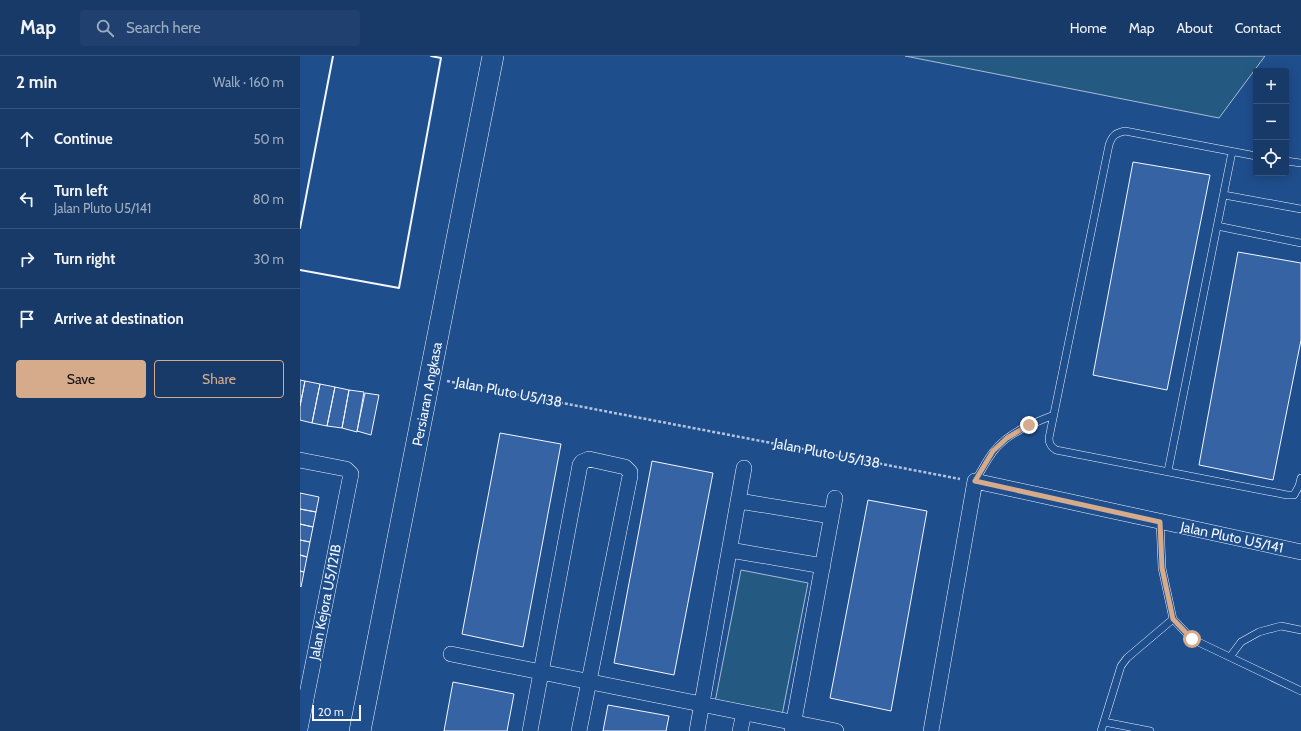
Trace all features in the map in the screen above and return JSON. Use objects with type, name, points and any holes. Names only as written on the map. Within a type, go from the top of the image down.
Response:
[{"type":"street","name":"Persiaran Angkasa","points":[[360,731],[493,56]]},
{"type":"street","points":[[530,731],[580,465],[582,462],[589,459],[625,467],[630,472],[630,476],[579,731]]},
{"type":"street","name":"Jalan Kejora U5/121B","points":[[300,460],[346,469],[351,474],[300,729]]},
{"type":"street","points":[[697,731],[744,468]]},
{"type":"street","name":"Jalan Pluto U5/141","points":[[975,481],[1301,552]]},
{"type":"street","points":[[931,731],[975,481]]},
{"type":"street","points":[[793,727],[835,498]]},
{"type":"street","points":[[739,501],[831,516]]},
{"type":"street","points":[[730,550],[823,566]]},
{"type":"street","points":[[451,654],[703,704],[744,713],[793,727],[836,731]]},
{"type":"street","points":[[740,731],[744,713]]},
{"type":"lane","points":[[1253,156],[1125,131],[1118,132],[1112,137],[1109,145],[1049,443],[1052,448],[1064,451],[1287,495],[1294,495],[1297,491],[1301,478]]},
{"type":"lane","points":[[1168,471],[1232,152]]},
{"type":"lane","points":[[1289,161],[1301,163]]},
{"type":"lane","points":[[1224,195],[1301,209]]},
{"type":"lane","points":[[1217,226],[1301,243]]},
{"type":"lane","points":[[975,481],[993,451],[1007,438],[1029,425],[1054,415]]},
{"type":"lane","points":[[1160,522],[1162,568],[1173,619],[1192,639],[1301,691]]},
{"type":"lane","points":[[1101,731],[1120,666],[1173,619]]},
{"type":"lane","points":[[1230,657],[1241,642],[1259,632],[1281,626],[1301,630]]},
{"type":"lane","points":[[1104,722],[1150,731]]},
{"type":"path","name":"Jalan Pluto U5/138","points":[[430,377],[975,481]]},
{"type":"shaded area","points":[[905,56],[1265,56],[1256,68],[1253,68],[1253,72],[1219,118]]},
{"type":"shaded area","points":[[741,570],[808,583],[782,715],[715,702]]},
{"type":"building","points":[[1133,162],[1210,175],[1167,390],[1093,375]]},
{"type":"building","points":[[1238,252],[1301,263],[1301,340],[1273,480],[1199,465]]},
{"type":"building","points":[[300,380],[305,381],[300,406]]},
{"type":"building","points":[[305,381],[320,384],[312,423],[300,420],[300,406]]},
{"type":"building","points":[[320,384],[335,387],[327,426],[312,423]]},
{"type":"building","points":[[335,387],[349,390],[342,428],[327,426]]},
{"type":"building","points":[[349,390],[364,392],[357,432],[342,428]]},
{"type":"building","points":[[365,393],[379,395],[371,435],[357,431]]},
{"type":"building","points":[[500,433],[561,444],[523,647],[462,634]]},
{"type":"building","points":[[652,461],[713,473],[674,675],[614,663]]},
{"type":"building","points":[[300,493],[319,497],[316,512],[300,509]]},
{"type":"building","points":[[868,500],[927,511],[891,711],[830,698]]},
{"type":"building","points":[[300,509],[316,512],[313,527],[300,524]]},
{"type":"building","points":[[300,524],[313,527],[310,542],[300,540]]},
{"type":"building","points":[[300,540],[310,542],[307,557],[300,555]]},
{"type":"building","points":[[300,555],[307,557],[304,572],[300,571]]},
{"type":"building","points":[[300,571],[304,572],[301,587],[300,586]]},
{"type":"building","points":[[453,682],[514,694],[507,731],[444,731]]},
{"type":"building","points":[[608,705],[669,716],[666,731],[603,731]]},
{"type":"wall","points":[[300,228],[333,56]]},
{"type":"wall","points":[[300,270],[399,288],[441,58],[431,56]]},
{"type":"route","points":[[1029,425],[1007,438],[993,451],[975,481],[1160,522],[1162,568],[1173,619],[1192,639]]}]
